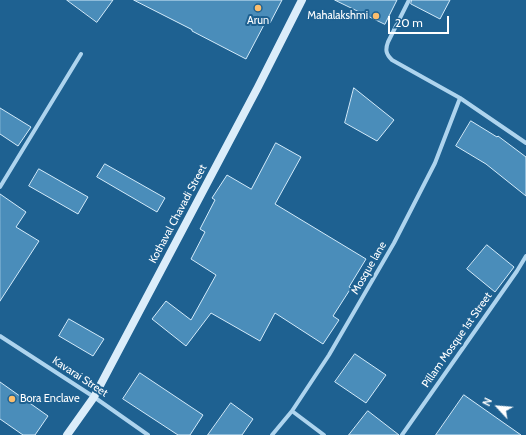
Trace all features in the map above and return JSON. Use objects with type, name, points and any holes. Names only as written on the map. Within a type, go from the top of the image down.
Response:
[{"type":"street","name":"Kothaval Chavadi Street","points":[[67,435],[94,397],[302,0]]},
{"type":"street","points":[[409,0],[388,42],[386,55],[392,60],[460,98],[526,142]]},
{"type":"street","points":[[0,187],[81,54]]},
{"type":"street","name":"Mosque lane","points":[[272,435],[292,410],[329,355],[394,243],[435,163],[460,98]]},
{"type":"street","name":"Pillam Mosque 1st Street","points":[[402,435],[526,256]]},
{"type":"street","name":"Kavarai Street","points":[[0,336],[94,397],[148,435]]},
{"type":"street","points":[[292,410],[324,435]]},
{"type":"building","points":[[67,0],[113,0],[97,22]]},
{"type":"building","points":[[134,0],[282,0],[270,23],[266,21],[246,59]]},
{"type":"building","name":"Mahalakshmi","points":[[335,0],[397,0],[385,24]]},
{"type":"building","points":[[412,0],[450,0],[440,19],[411,4]]},
{"type":"building","points":[[354,88],[394,120],[377,141],[345,123]]},
{"type":"building","points":[[0,108],[31,127],[18,146],[0,134]]},
{"type":"building","points":[[471,121],[497,137],[498,136],[526,157],[526,196],[486,164],[456,146]]},
{"type":"building","points":[[276,143],[301,157],[275,204],[366,259],[349,287],[351,288],[333,316],[339,320],[323,344],[275,313],[260,341],[211,313],[186,346],[152,319],[166,301],[191,320],[216,275],[191,259],[205,232],[200,229],[215,200],[212,198],[227,175],[251,189]]},
{"type":"building","points":[[105,164],[165,198],[157,212],[97,177]]},
{"type":"building","points":[[39,169],[88,197],[78,214],[29,186]]},
{"type":"building","points":[[0,194],[26,212],[16,227],[39,241],[0,301]]},
{"type":"building","points":[[487,245],[514,267],[495,292],[467,269]]},
{"type":"building","points":[[69,319],[104,339],[93,356],[59,336]]},
{"type":"building","points":[[355,354],[386,375],[366,403],[335,382]]},
{"type":"building","points":[[140,373],[203,415],[190,435],[178,435],[123,399]]},
{"type":"building","name":"Bora Enclave","points":[[0,382],[48,416],[35,435],[23,435],[0,419]]},
{"type":"building","points":[[464,395],[521,435],[436,435]]},
{"type":"building","points":[[231,403],[253,419],[242,435],[208,435]]},
{"type":"building","points":[[368,411],[399,435],[349,435]]},
{"type":"place","name":"Arun","points":[[258,8]]},
{"type":"place","name":"Mahalakshmi","points":[[376,16]]},
{"type":"place","name":"Bora Enclave","points":[[12,399]]}]
